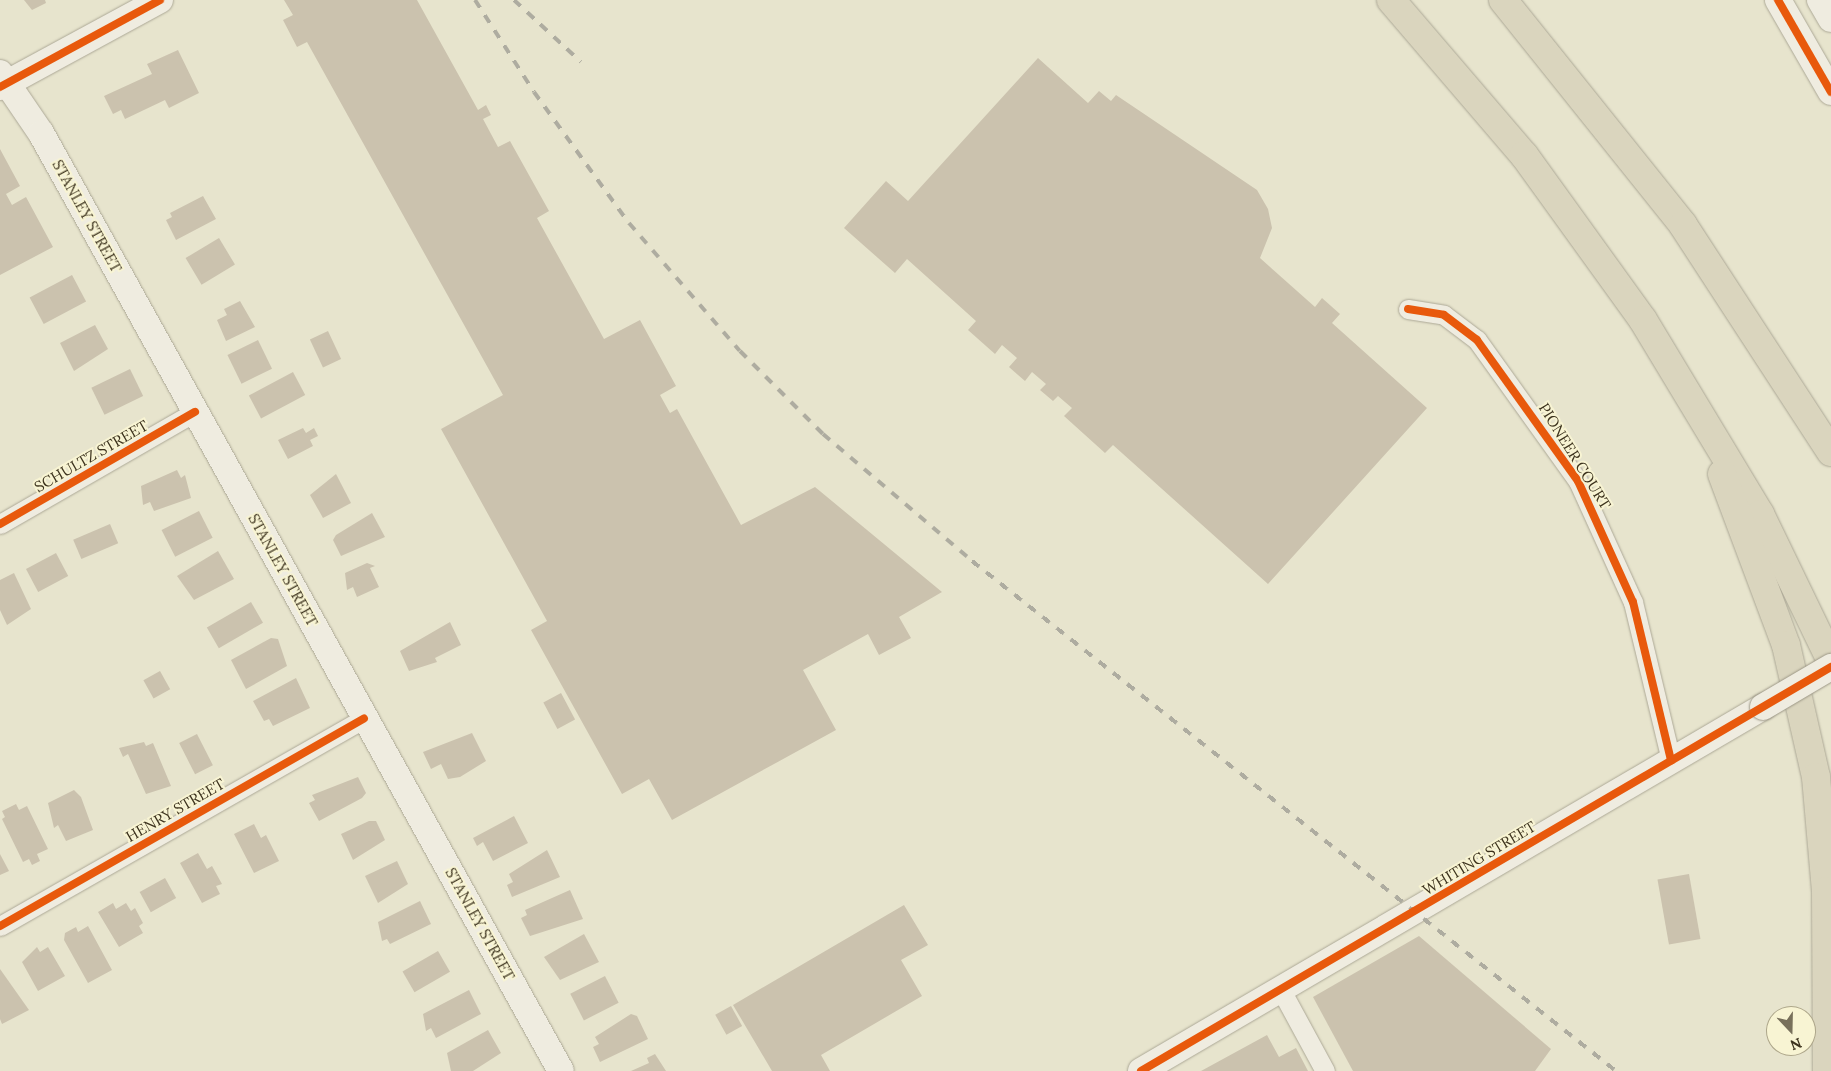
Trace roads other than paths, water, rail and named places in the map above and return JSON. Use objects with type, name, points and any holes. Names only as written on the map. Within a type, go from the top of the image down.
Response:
[{"type":"highway","points":[[1391,0],[1493,116],[1558,199],[1706,420],[1772,537],[1831,661]]},
{"type":"highway","points":[[1503,0],[1683,225],[1831,452]]},
{"type":"highway","points":[[1706,420],[1721,473],[1786,645],[1808,732],[1825,852],[1827,1071]]},
{"type":"main road","points":[[3,81],[160,0]]},
{"type":"main road","points":[[1778,0],[1831,92]]},
{"type":"main road","points":[[1820,0],[1831,19]]},
{"type":"main road","name":"STANLEY STREET","points":[[3,81],[195,412],[561,1071]]},
{"type":"main road","name":"WHITING STREET","points":[[1141,1071],[1831,667]]},
{"type":"street","name":"PIONEER COURT","points":[[1408,309],[1444,315],[1477,340],[1538,419],[1582,487],[1633,602],[1671,760]]},
{"type":"street","name":"SCHULTZ STREET","points":[[0,524],[195,412]]},
{"type":"street","name":"HENRY STREET","points":[[0,926],[364,718]]},
{"type":"street","points":[[1281,990],[1325,1071]]},
{"type":"railway","points":[[475,0],[534,92],[629,223],[740,351],[823,434],[972,561],[1616,1071]]},
{"type":"railway","points":[[514,0],[581,62]]}]
